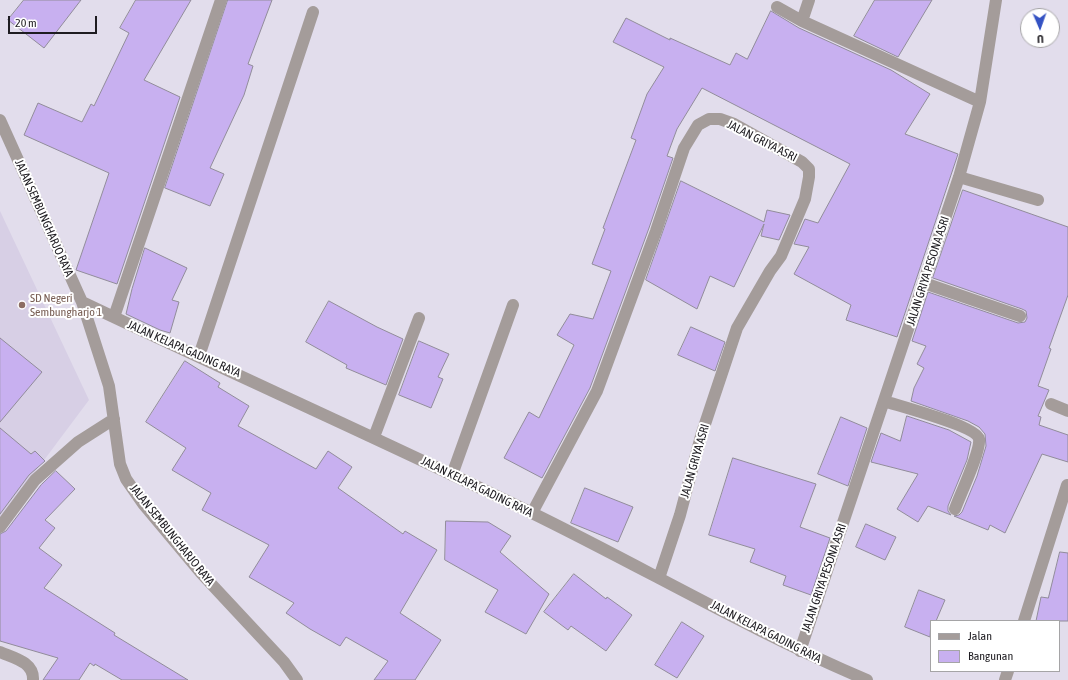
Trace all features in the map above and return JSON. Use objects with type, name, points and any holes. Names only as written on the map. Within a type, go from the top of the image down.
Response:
[{"type":"street","points":[[114,317],[221,0]]},
{"type":"street","points":[[802,21],[809,0]]},
{"type":"street","name":"JALAN GRIYA PESONA ASRI","points":[[800,651],[959,177],[980,102],[996,0]]},
{"type":"street","points":[[777,7],[802,21],[980,102]]},
{"type":"street","points":[[199,356],[314,12]]},
{"type":"street","name":"JALAN GRIYA ASRI","points":[[532,513],[597,391],[656,231],[684,148],[698,125],[709,119],[720,119],[734,124],[802,162],[809,169],[809,178],[805,199],[789,240],[737,328],[701,436],[680,515],[659,578]]},
{"type":"street","name":"JALAN SEMBUNGHARJO RAYA","points":[[0,120],[82,302],[105,371],[114,419],[120,464],[126,479],[201,573],[284,662],[297,680]]},
{"type":"street","points":[[959,177],[1038,200]]},
{"type":"street","points":[[924,283],[1020,316]]},
{"type":"street","name":"JALAN KELAPA GADING RAYA","points":[[82,302],[374,437],[532,513],[800,651],[853,677],[867,680]]},
{"type":"street","points":[[452,475],[513,305]]},
{"type":"street","points":[[374,437],[419,318]]},
{"type":"street","points":[[884,401],[955,424],[974,432],[979,439],[978,450],[955,509]]},
{"type":"street","points":[[1051,404],[1068,411]]},
{"type":"street","points":[[0,527],[35,480],[78,442],[114,419]]},
{"type":"street","points":[[1024,620],[1067,484]]},
{"type":"street","points":[[0,652],[28,665],[33,671],[33,680]]},
{"type":"shaded area","name":"SD Negeri Sembungharjo 1","points":[[0,211],[89,400],[0,519]]},
{"type":"building","points":[[24,0],[81,0],[44,48],[8,20]]},
{"type":"building","points":[[136,0],[191,0],[144,80],[180,97],[117,284],[76,270],[109,173],[24,135],[38,103],[82,122],[91,104],[94,106],[129,33],[120,28]]},
{"type":"building","points":[[228,0],[272,0],[248,64],[253,66],[244,95],[210,168],[224,174],[210,206],[165,188]]},
{"type":"building","points":[[875,0],[932,0],[898,57],[854,36]]},
{"type":"building","points":[[771,11],[799,28],[891,70],[930,94],[905,134],[958,154],[897,337],[846,320],[851,305],[794,274],[809,247],[794,244],[805,219],[818,223],[850,164],[702,88],[677,129],[667,156],[673,158],[590,388],[542,478],[504,458],[529,412],[539,418],[574,345],[557,335],[570,314],[593,319],[611,271],[592,264],[605,229],[603,228],[636,140],[631,138],[647,94],[664,67],[613,42],[626,18],[670,40],[670,38],[730,65],[736,53],[747,59]]},
{"type":"building","points":[[681,181],[764,222],[767,210],[790,215],[779,240],[761,236],[764,224],[734,287],[710,276],[697,309],[646,280]]},
{"type":"building","points":[[963,190],[1068,227],[1068,295],[1049,348],[1051,349],[1038,386],[1049,390],[1038,416],[1041,417],[1039,425],[1068,435],[1068,462],[1042,454],[1005,533],[990,525],[988,530],[954,516],[959,515],[962,512],[977,476],[986,446],[985,434],[979,427],[968,421],[911,401],[914,388],[924,368],[917,364],[926,346],[912,341],[928,292],[1018,323],[1025,322],[1027,318],[1026,311],[1022,309],[933,278]]},
{"type":"building","points":[[145,248],[187,268],[172,300],[179,302],[170,333],[160,330],[126,314]]},
{"type":"building","points":[[329,301],[377,327],[403,339],[386,385],[346,368],[347,365],[306,342]]},
{"type":"building","points":[[691,327],[725,342],[715,371],[678,355]]},
{"type":"building","points":[[0,338],[42,372],[0,422]]},
{"type":"building","points":[[419,341],[449,354],[438,377],[443,379],[431,408],[399,395]]},
{"type":"building","points":[[185,361],[220,383],[218,387],[249,406],[238,426],[316,469],[328,451],[352,467],[338,488],[403,534],[405,531],[437,550],[400,613],[441,640],[415,680],[374,680],[388,661],[346,637],[340,646],[310,629],[286,613],[294,603],[249,577],[269,545],[202,510],[211,493],[172,470],[186,448],[146,422]]},
{"type":"building","points":[[907,416],[949,430],[971,442],[967,460],[948,506],[948,511],[951,515],[928,506],[918,522],[897,509],[918,474],[871,462],[881,433],[900,441]]},
{"type":"building","points":[[841,417],[867,428],[848,486],[818,474]]},
{"type":"building","points":[[0,428],[31,454],[35,451],[45,461],[29,475],[0,514]]},
{"type":"building","points":[[733,458],[816,484],[800,527],[830,538],[811,595],[783,585],[786,576],[750,562],[755,549],[709,535]]},
{"type":"building","points":[[56,471],[75,489],[45,520],[55,528],[39,548],[62,565],[44,588],[115,633],[114,635],[188,680],[122,680],[95,664],[94,666],[90,663],[79,680],[43,680],[58,658],[0,641],[0,534],[6,531],[41,485]]},
{"type":"building","points":[[585,488],[633,507],[618,542],[571,523]]},
{"type":"building","points":[[446,521],[488,522],[511,536],[500,552],[549,594],[526,634],[485,612],[498,590],[445,560]]},
{"type":"building","points":[[866,524],[896,537],[885,560],[856,547]]},
{"type":"building","points":[[1060,552],[1068,553],[1068,621],[1036,620],[1041,597],[1048,598]]},
{"type":"building","points":[[574,574],[606,599],[607,597],[632,615],[606,651],[571,626],[568,630],[544,612]]},
{"type":"building","points":[[919,590],[945,600],[936,620],[930,620],[930,637],[905,627]]},
{"type":"building","points":[[682,622],[704,636],[677,678],[655,665]]},
{"type":"place","name":"SD Negeri Sembungharjo 1","points":[[22,305]]}]
